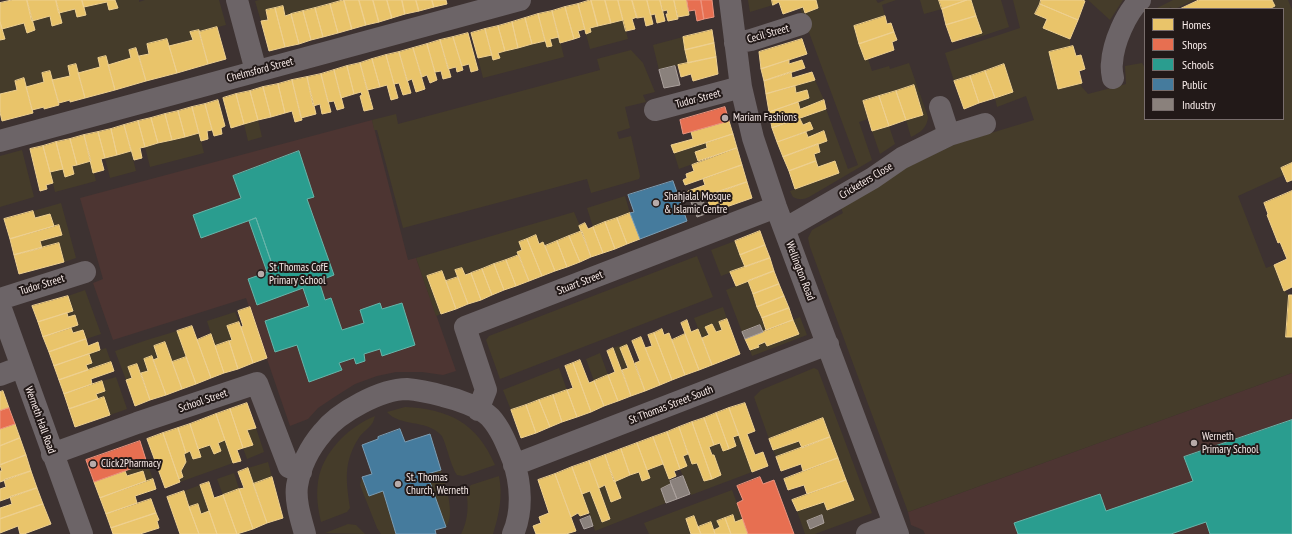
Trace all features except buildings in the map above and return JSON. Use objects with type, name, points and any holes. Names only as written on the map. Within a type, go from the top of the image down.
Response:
[{"type":"street","points":[[237,0],[256,71]]},
{"type":"street","name":"Chelmsford Street","points":[[0,141],[520,0]]},
{"type":"street","name":"Wellington Road","points":[[730,0],[741,88],[753,138],[776,207],[896,529]]},
{"type":"street","points":[[1113,78],[1112,62],[1125,47],[1124,23],[1131,9],[1140,0]]},
{"type":"street","name":"Cecil Street","points":[[735,43],[751,40],[801,24]]},
{"type":"street","name":"Tudor Street","points":[[655,110],[741,88]]},
{"type":"street","points":[[940,107],[949,135]]},
{"type":"street","name":"Cricketers Close","points":[[784,228],[873,178],[902,158],[949,135],[985,124]]},
{"type":"street","name":"Stuart Street","points":[[478,410],[486,390],[466,327],[776,207]]},
{"type":"street","name":"Tudor Street","points":[[0,298],[85,272]]},
{"type":"street","name":"Werneth Hall Road","points":[[0,306],[82,534]]},
{"type":"street","name":"St Thomas Street South","points":[[514,465],[828,344]]},
{"type":"street","points":[[0,375],[21,367]]},
{"type":"street","name":"School Street","points":[[52,454],[257,383],[288,467],[301,472]]},
{"type":"street","points":[[305,534],[298,501],[297,486],[309,452],[323,431],[343,414],[367,400],[386,392],[406,389],[426,391],[449,397],[489,416],[507,445],[518,477],[519,511],[513,534]]},
{"type":"street","points":[[867,534],[896,529]]},
{"type":"shaded area","points":[[115,0],[139,0],[139,2],[145,0],[219,0],[226,25],[199,32],[198,30],[191,32],[193,40],[169,46],[167,39],[147,44],[149,54],[139,56],[137,48],[129,50],[131,58],[108,65],[98,58],[100,67],[78,73],[76,64],[68,66],[70,76],[52,80],[50,71],[42,73],[44,82],[26,87],[24,78],[15,81],[17,90],[0,94],[0,40],[4,39],[2,29],[24,23],[27,33],[35,30],[32,21],[50,16],[52,25],[61,23],[59,13],[75,9],[77,17],[85,15],[84,7],[107,2],[109,10],[118,8]]},
{"type":"shaded area","points":[[344,0],[285,16],[283,6],[266,10],[268,20],[261,21],[255,1]]},
{"type":"shaded area","points":[[748,0],[772,0],[773,5],[750,12]]},
{"type":"shaded area","points":[[816,0],[876,0],[878,3],[885,0],[896,0],[882,5],[885,16],[854,27],[865,60],[868,59],[872,71],[889,66],[890,69],[909,63],[928,117],[923,129],[911,137],[906,120],[923,114],[914,85],[863,102],[868,119],[859,122],[872,160],[809,197],[799,199],[793,197],[790,191],[839,173],[835,161],[818,167],[814,154],[820,152],[818,144],[827,140],[824,132],[808,137],[806,132],[813,129],[810,122],[803,125],[800,119],[826,109],[848,169],[858,165],[800,8],[803,7],[805,13],[818,8]]},
{"type":"shaded area","points":[[920,0],[939,0],[942,9],[924,14]]},
{"type":"shaded area","points":[[971,0],[1001,0],[1009,27],[976,38],[974,35],[981,33]]},
{"type":"shaded area","points":[[1013,0],[1041,0],[1035,14],[1047,19],[1070,39],[1070,47],[1050,52],[1058,88],[1082,83],[1081,86],[1088,94],[1126,84],[1125,66],[1142,63],[1144,66],[1144,120],[1284,120],[1284,8],[1271,8],[1275,6],[1272,0],[1288,0],[1292,10],[1292,163],[1281,168],[1284,175],[1238,196],[1266,268],[1274,265],[1284,291],[1289,295],[1286,336],[1292,337],[1292,373],[908,512],[810,247],[808,238],[812,230],[843,213],[841,208],[905,168],[958,143],[1034,120],[1026,96],[997,107],[995,98],[1013,91],[1004,64],[954,81],[945,53],[1020,28]]},
{"type":"shaded area","points":[[1088,0],[1123,0],[1110,20]]},
{"type":"shaded area","points":[[1173,0],[1194,0],[1177,8],[1157,8]]},
{"type":"shaded area","points":[[623,20],[628,39],[590,49],[586,34],[591,32],[590,28]]},
{"type":"shaded area","points":[[559,37],[564,57],[483,78],[478,58],[492,55],[493,59],[499,58],[498,53],[545,41],[547,47],[552,46],[550,39]]},
{"type":"shaded area","points":[[683,37],[688,63],[659,70],[653,45]]},
{"type":"shaded area","points":[[631,50],[643,63],[655,92],[643,95],[646,102],[625,107],[630,128],[617,132],[619,139],[631,136],[640,176],[639,179],[591,193],[587,179],[403,228],[377,130],[374,130],[372,120],[396,114],[398,124],[600,70],[597,59]]},
{"type":"shaded area","points":[[815,80],[824,100],[800,109],[798,102],[809,97],[807,90],[796,93],[795,86]]},
{"type":"shaded area","points":[[258,120],[262,137],[248,141],[244,124]]},
{"type":"shaded area","name":"St Thomas CofE Primary School","points":[[372,120],[408,260],[416,258],[456,371],[443,375],[422,372],[396,372],[377,376],[355,384],[318,408],[308,419],[290,426],[246,298],[113,340],[93,283],[103,279],[80,198]]},
{"type":"shaded area","points":[[889,126],[895,144],[880,154],[872,131]]},
{"type":"shaded area","points":[[199,133],[204,153],[150,167],[145,147]]},
{"type":"shaded area","points":[[706,143],[707,148],[695,152],[698,162],[679,169],[674,153]]},
{"type":"shaded area","points":[[22,150],[34,197],[0,207],[0,156]]},
{"type":"shaded area","points":[[131,151],[136,171],[110,178],[105,158]]},
{"type":"shaded area","points":[[91,161],[96,181],[55,192],[50,172],[63,169],[65,177],[74,174],[72,166]]},
{"type":"shaded area","points":[[625,196],[630,213],[593,227],[587,208]]},
{"type":"shaded area","points":[[61,203],[76,258],[64,262],[59,243],[42,248],[40,241],[62,235],[59,225],[54,226],[50,214],[35,218],[33,211]]},
{"type":"shaded area","points":[[574,212],[582,231],[545,246],[543,242],[539,244],[536,236],[519,242],[522,250],[517,252],[519,255],[446,281],[442,271],[428,276],[441,314],[436,316],[416,258]]},
{"type":"shaded area","points":[[735,241],[745,267],[721,276],[711,250]]},
{"type":"shaded area","points":[[697,256],[713,297],[500,379],[486,340],[489,336]]},
{"type":"shaded area","points":[[748,281],[766,330],[763,332],[760,325],[742,332],[726,290]]},
{"type":"shaded area","points":[[85,290],[101,334],[86,339],[83,330],[73,333],[71,328],[78,325],[75,315],[68,317],[67,313],[72,311],[68,296]]},
{"type":"shaded area","points":[[723,307],[727,319],[719,322],[722,330],[716,332],[712,324],[705,327],[709,335],[702,338],[694,318]]},
{"type":"shaded area","points":[[235,312],[239,322],[227,326],[232,340],[215,346],[207,321]]},
{"type":"shaded area","points":[[800,317],[807,335],[752,356],[750,350],[759,347],[758,345],[765,342],[767,346],[799,334],[793,320]]},
{"type":"shaded area","points":[[177,331],[186,357],[172,362],[165,342],[154,346],[158,358],[153,360],[152,356],[148,371],[141,373],[137,364],[128,367],[132,378],[126,380],[115,351]]},
{"type":"shaded area","points":[[627,343],[627,345],[620,348],[628,368],[622,370],[613,348]]},
{"type":"shaded area","points":[[106,348],[111,362],[88,370],[86,365],[92,363],[89,354]]},
{"type":"shaded area","points":[[600,353],[608,375],[594,381],[586,359]]},
{"type":"shaded area","points":[[559,368],[567,390],[511,410],[503,390]]},
{"type":"shaded area","points":[[814,368],[818,370],[872,513],[815,534],[805,534],[797,511],[824,502],[827,510],[854,500],[823,418],[769,439],[754,397],[761,390]]},
{"type":"shaded area","name":"Werneth Primary School","points":[[1292,373],[1292,534],[925,534],[923,530],[911,525],[908,512]]},
{"type":"shaded area","points":[[116,377],[127,409],[110,415],[104,398],[98,399],[96,394],[105,391],[102,381]]},
{"type":"shaded area","points":[[405,407],[435,411],[460,421],[480,438],[495,465],[463,476],[457,475],[441,435],[428,427],[399,420],[392,417],[387,412]]},
{"type":"shaded area","points":[[375,416],[372,424],[360,436],[348,463],[347,488],[350,508],[347,512],[321,522],[317,487],[320,471],[325,461],[338,442],[346,434],[355,427]]},
{"type":"shaded area","points":[[256,428],[264,452],[247,459],[243,448],[253,445],[247,430]]},
{"type":"shaded area","points":[[739,435],[752,472],[691,495],[680,469],[687,466],[683,456],[688,454],[692,464],[697,463],[704,481],[720,476],[714,455],[712,455],[709,447],[720,443],[723,451],[736,446],[733,437]]},
{"type":"shaded area","points":[[225,440],[233,463],[180,482],[179,479],[183,477],[181,471],[186,462],[184,454],[190,451],[193,459],[201,457],[198,449],[210,445],[214,454],[221,451],[218,443]]},
{"type":"shaded area","points":[[799,441],[802,448],[776,457],[773,450]]},
{"type":"shaded area","points":[[268,462],[272,477],[253,484],[248,468]]},
{"type":"shaded area","points":[[147,463],[153,479],[146,481],[143,471],[127,476],[125,471]]},
{"type":"shaded area","points":[[663,464],[671,484],[661,489],[666,503],[595,531],[582,494],[590,491],[601,521],[609,519],[599,488],[605,485],[611,502],[620,498],[614,482],[639,472],[643,481],[650,478],[647,470]]},
{"type":"shaded area","points":[[441,470],[450,507],[449,521],[446,527],[427,474]]},
{"type":"shaded area","points":[[234,473],[239,489],[223,495],[217,479]]},
{"type":"shaded area","points":[[499,476],[501,491],[500,505],[493,534],[461,534],[467,513],[466,491],[471,485]]},
{"type":"shaded area","points":[[362,477],[369,496],[383,491],[396,534],[381,534],[377,528],[360,485]]},
{"type":"shaded area","points":[[200,485],[209,511],[201,514],[198,504],[189,507],[184,491]]},
{"type":"shaded area","points":[[732,490],[743,519],[735,522],[732,515],[718,520],[720,527],[714,530],[711,522],[698,527],[693,516],[686,519],[691,534],[649,534],[644,523]]},
{"type":"shaded area","points":[[348,524],[356,525],[365,534],[325,533]]},
{"type":"place","name":"Mariam Fashions","points":[[725,118]]},
{"type":"place","name":"Shahjalal Mosque & Islamic Centre","points":[[656,203]]},
{"type":"place","name":"St Thomas CofE Primary School","points":[[261,274]]},
{"type":"place","name":"Werneth Primary School","points":[[1194,443]]},
{"type":"place","name":"Click2Pharmacy","points":[[93,464]]},
{"type":"place","name":"St. Thomas Church, Werneth","points":[[398,484]]}]
